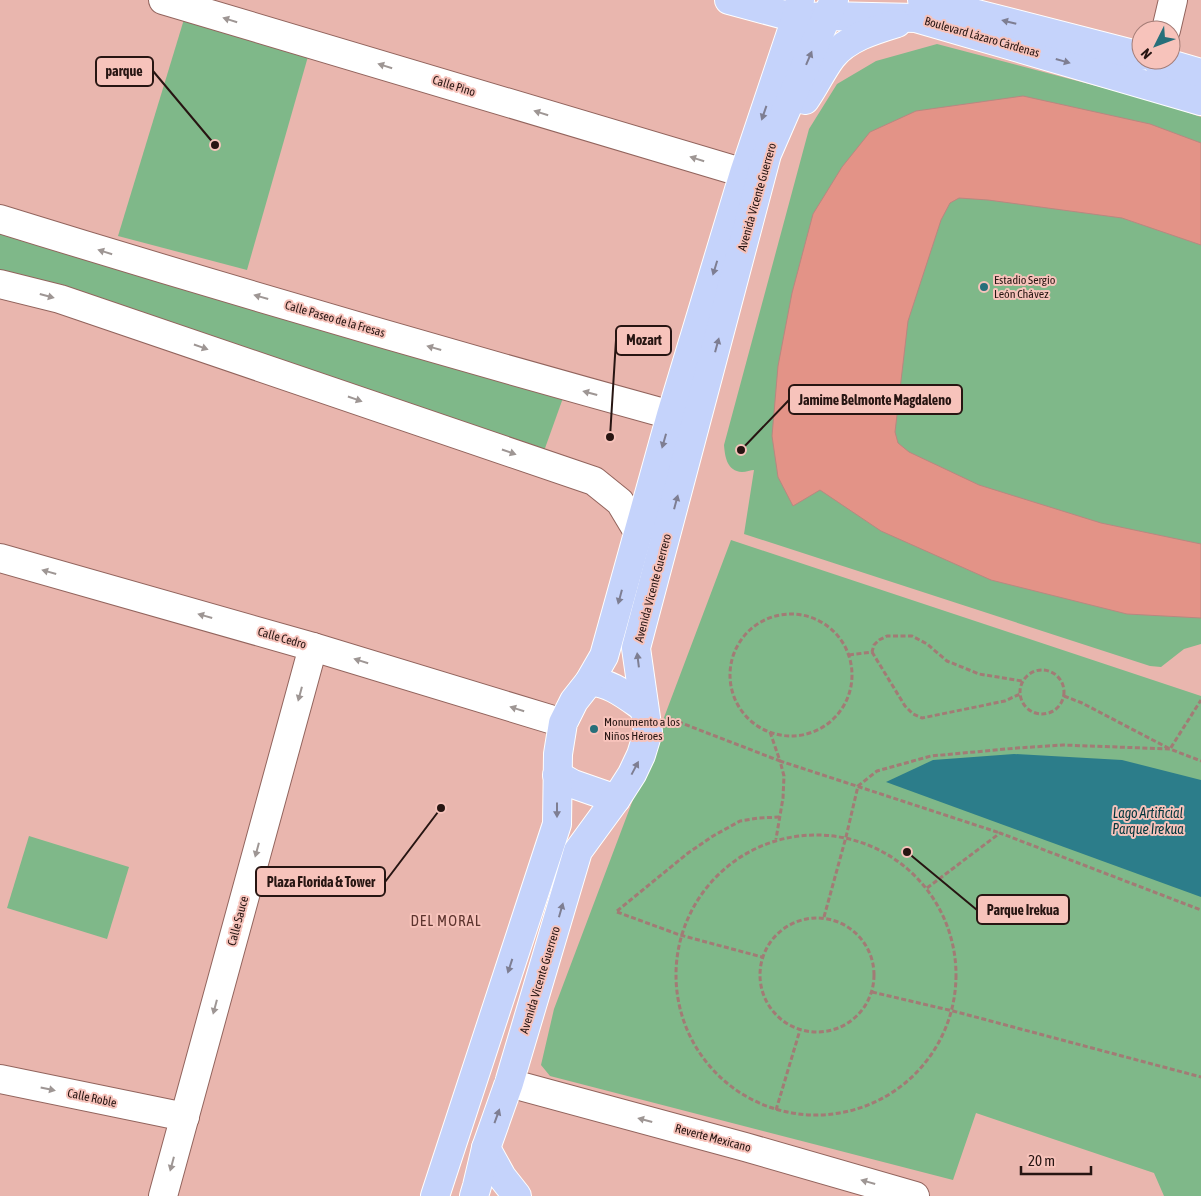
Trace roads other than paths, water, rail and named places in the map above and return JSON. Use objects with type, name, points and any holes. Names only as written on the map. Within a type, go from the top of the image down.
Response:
[{"type":"main road","name":"Boulevard Lázaro Cárdenas","points":[[729,0],[798,9],[919,9],[1131,54]]},
{"type":"main road","name":"Avenida Vicente Guerrero","points":[[478,1193],[486,1148],[509,1083],[578,851],[632,774],[641,755],[648,732],[636,648],[767,154],[830,8]]},
{"type":"main road","name":"Avenida Vicente Guerrero","points":[[435,1196],[557,824],[558,754],[563,723],[574,701],[589,682],[604,656],[671,414],[744,173],[798,9]]},
{"type":"main road","name":"Boulevard Lázaro Cárdenas","points":[[919,9],[1201,101]]},
{"type":"main road","points":[[767,154],[810,93],[833,56],[846,44],[919,9]]},
{"type":"main road","points":[[1181,67],[1201,73]]},
{"type":"main road","points":[[589,682],[608,686],[644,708]]},
{"type":"main road","points":[[557,775],[573,784],[616,799]]},
{"type":"main road","points":[[454,1140],[478,1193]]},
{"type":"main road","points":[[486,1148],[502,1177],[517,1196]]},
{"type":"street","name":"Calle Pino","points":[[164,0],[744,173]]},
{"type":"street","points":[[1168,20],[1173,0]]},
{"type":"street","name":"Calle Paseo de la Fresas","points":[[0,219],[190,277],[543,380],[671,414]]},
{"type":"street","points":[[0,284],[60,299],[594,481],[620,502],[638,532]]},
{"type":"street","name":"Calle Cedro","points":[[0,558],[313,647],[563,723]]},
{"type":"street","name":"Calle Sauce","points":[[163,1196],[313,647]]},
{"type":"street","name":"Calle Roble","points":[[0,1079],[185,1117]]},
{"type":"street","name":"Reverte Mexicano","points":[[509,1083],[745,1147],[915,1196]]},
{"type":"water","name":"Lago Artificial Parque Irekua","points":[[1014,754],[1122,760],[1201,780],[1201,897],[886,782],[933,760]]},
{"type":"place","name":"parque","points":[[215,145]]},
{"type":"place","name":"Estadio Sergio León Chávez","points":[[984,287]]},
{"type":"place","name":"Mozart","points":[[610,437]]},
{"type":"place","name":"Jamime Belmonte Magdaleno","points":[[741,450]]},
{"type":"place","name":"Monumento a los Niños Héroes","points":[[594,729]]},
{"type":"place","name":"Plaza Florida & Tower","points":[[441,808]]},
{"type":"place","name":"Parque Irekua","points":[[907,852]]},
{"type":"district","name":"DEL MORAL","points":[[446,921]]}]
